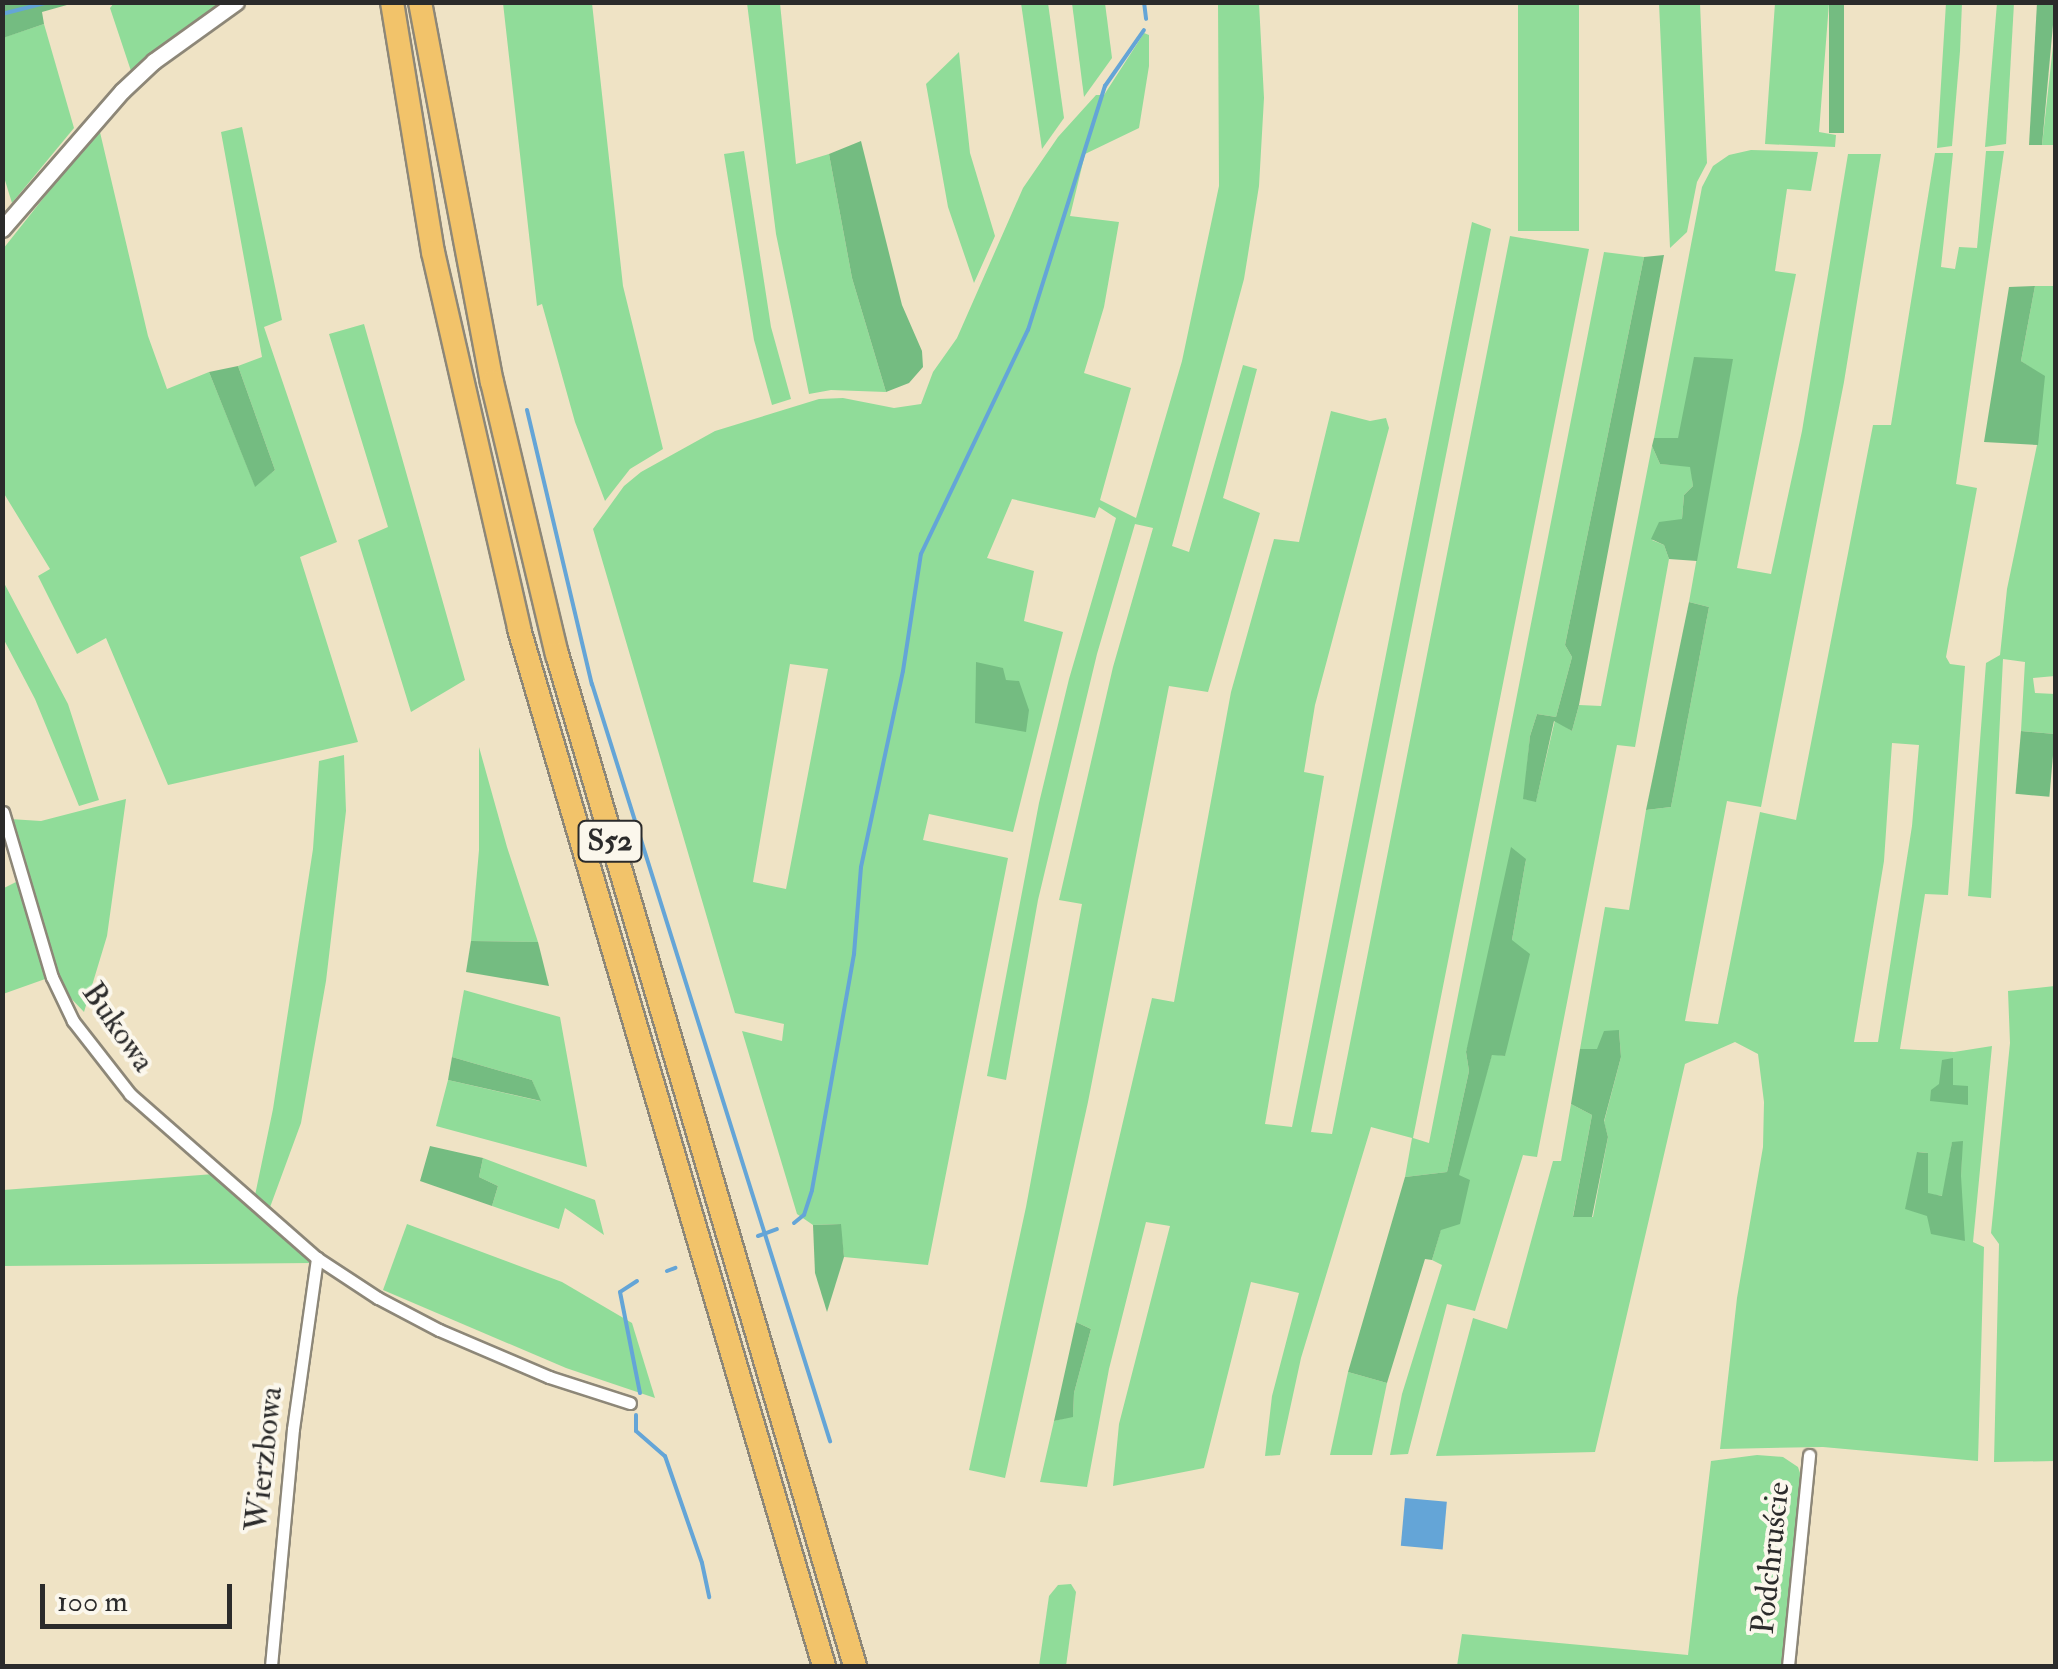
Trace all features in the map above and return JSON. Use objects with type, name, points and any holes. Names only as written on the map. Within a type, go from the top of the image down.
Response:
[{"type":"highway","name":"S52","points":[[392,2],[433,252],[514,610],[587,872],[824,1666]]},
{"type":"highway","name":"S52","points":[[420,2],[488,364],[557,654],[854,1666]]},
{"type":"street","points":[[2,229],[122,91],[154,61],[236,2]]},
{"type":"street","name":"Bukowa","points":[[3,812],[52,976],[72,1021],[130,1094],[317,1258],[438,1330],[549,1377],[630,1403]]},
{"type":"street","name":"Wierzbowa","points":[[271,1666],[293,1428],[317,1258]]},
{"type":"street","name":"Podchruście","points":[[1788,1666],[1809,1455]]},
{"type":"green space","points":[[2,3],[74,3],[42,12],[44,24],[3,38]]},
{"type":"green space","points":[[114,3],[224,3],[131,71],[110,8]]},
{"type":"green space","points":[[503,3],[592,3],[623,286],[663,449],[630,469],[605,501],[575,422],[542,304],[537,306]]},
{"type":"green space","points":[[747,3],[780,3],[796,164],[829,154],[852,278],[886,392],[831,390],[809,394],[776,234]]},
{"type":"green space","points":[[1021,3],[1048,3],[1064,118],[1042,149]]},
{"type":"green space","points":[[1072,3],[1105,3],[1112,58],[1084,97]]},
{"type":"green space","points":[[1218,3],[1259,3],[1264,98],[1259,186],[1244,279],[1172,546],[1189,552],[1243,365],[1257,369],[1223,498],[1260,513],[1208,692],[1169,686],[1088,1102],[1005,1478],[969,1470],[1026,1207],[1082,904],[1059,900],[1113,667],[1153,528],[1135,524],[1097,654],[1038,900],[1006,1080],[987,1076],[1039,803],[1069,679],[1116,518],[1099,507],[1095,518],[1012,499],[987,558],[1034,571],[1024,621],[1063,632],[1013,832],[929,814],[923,840],[1008,858],[928,1265],[844,1257],[840,1224],[813,1225],[797,1214],[742,1031],[782,1041],[784,1024],[735,1013],[593,529],[624,486],[641,472],[715,431],[819,399],[843,398],[894,408],[921,404],[933,372],[957,338],[1023,188],[1058,137],[1096,95],[1104,95],[1144,33],[1149,35],[1149,66],[1139,128],[1085,154],[1070,216],[1119,222],[1104,307],[1084,373],[1131,388],[1100,500],[1136,518],[1182,361],[1219,186]],"holes":[[[790,664],[828,669],[786,889],[753,882]]]},
{"type":"green space","points":[[1518,3],[1579,3],[1579,231],[1518,231]]},
{"type":"green space","points":[[1659,3],[1700,3],[1707,163],[1697,182],[1687,232],[1670,248]]},
{"type":"green space","points":[[1775,3],[1829,3],[1819,132],[1836,135],[1835,147],[1765,144]]},
{"type":"green space","points":[[1829,3],[1844,3],[1844,133],[1829,133]]},
{"type":"green space","points":[[1946,3],[1962,3],[1960,51],[1952,146],[1937,148]]},
{"type":"green space","points":[[1997,3],[2014,3],[2006,144],[1985,147]]},
{"type":"green space","points":[[2037,3],[2055,3],[2042,145],[2029,145]]},
{"type":"green space","points":[[44,24],[74,128],[12,203],[3,174],[2,38]]},
{"type":"green space","points":[[2055,28],[2055,145],[2042,145]]},
{"type":"green space","points":[[959,52],[970,153],[995,236],[974,283],[948,207],[926,84]]},
{"type":"green space","points":[[242,127],[282,320],[264,327],[337,542],[300,557],[358,742],[168,785],[106,638],[77,654],[38,576],[50,569],[3,492],[3,249],[99,128],[148,336],[167,389],[209,372],[255,486],[275,470],[238,366],[262,357],[221,132]]},
{"type":"green space","points":[[861,141],[902,305],[922,351],[923,367],[909,383],[886,392],[852,278],[829,154]]},
{"type":"green space","points":[[1751,150],[1818,152],[1811,191],[1787,189],[1775,271],[1796,274],[1737,568],[1771,574],[1802,431],[1848,154],[1881,154],[1844,382],[1761,807],[1727,801],[1685,1021],[1718,1024],[1760,812],[1796,820],[1873,425],[1891,425],[1935,153],[1953,153],[1941,267],[1955,269],[1959,247],[1977,248],[1986,151],[2004,151],[1956,484],[1977,488],[1946,657],[1950,664],[1965,666],[1948,895],[1925,894],[1900,1049],[1954,1052],[1992,1046],[1973,1242],[1984,1247],[1978,1461],[1823,1447],[1720,1449],[1737,1298],[1763,1147],[1764,1102],[1758,1054],[1735,1042],[1685,1064],[1595,1452],[1436,1456],[1473,1318],[1507,1329],[1553,1161],[1561,1161],[1571,1104],[1592,1115],[1573,1216],[1593,1217],[1608,1137],[1604,1122],[1621,1057],[1619,1030],[1598,1049],[1580,1049],[1605,907],[1629,910],[1646,810],[1671,807],[1709,607],[1689,602],[1732,360],[1678,439],[1654,438],[1702,187],[1713,166],[1729,155]],"holes":[[[1892,743],[1919,745],[1912,826],[1878,1042],[1854,1042],[1884,861]],[[1962,1142],[1961,1176],[1928,1216],[1918,1152],[1928,1153],[1928,1194],[1943,1196],[1952,1143]]]},
{"type":"green space","points":[[744,151],[771,327],[791,399],[772,405],[754,340],[724,154]]},
{"type":"green space","points":[[1472,222],[1491,229],[1311,1132],[1332,1134],[1510,236],[1589,249],[1413,1138],[1429,1143],[1604,252],[1644,257],[1565,645],[1572,657],[1556,717],[1537,714],[1530,736],[1524,799],[1536,801],[1555,720],[1572,731],[1579,705],[1601,706],[1652,446],[1660,464],[1691,466],[1693,486],[1684,495],[1682,519],[1652,540],[1664,545],[1669,559],[1635,747],[1617,745],[1537,1157],[1523,1155],[1475,1311],[1447,1304],[1408,1454],[1390,1455],[1402,1394],[1442,1265],[1432,1260],[1492,1054],[1505,1056],[1512,940],[1526,859],[1466,1052],[1469,1071],[1447,1172],[1405,1177],[1412,1138],[1371,1127],[1301,1358],[1280,1455],[1265,1456],[1272,1396],[1299,1293],[1251,1282],[1204,1468],[1113,1486],[1119,1424],[1170,1226],[1146,1222],[1109,1369],[1087,1487],[1040,1482],[1054,1421],[1073,1416],[1074,1393],[1091,1329],[1076,1322],[1152,998],[1174,1002],[1231,692],[1274,539],[1299,542],[1331,411],[1370,421],[1386,418],[1389,428],[1315,705],[1304,772],[1324,776],[1265,1124],[1292,1127]]},
{"type":"green space","points":[[1664,255],[1579,705],[1572,731],[1554,721],[1536,802],[1523,799],[1530,736],[1537,714],[1556,717],[1572,657],[1565,645],[1644,257]]},
{"type":"green space","points":[[2035,286],[2055,286],[2055,676],[2033,678],[2035,693],[2055,694],[2055,734],[2021,731],[2025,662],[2003,659],[1991,898],[1968,896],[1986,663],[2000,655],[2007,589],[2037,445],[2044,377],[2021,361]]},
{"type":"green space","points":[[2035,286],[2021,361],[2045,376],[2038,445],[1984,442],[2009,287]]},
{"type":"green space","points":[[364,324],[465,680],[411,712],[358,540],[388,527],[329,334]]},
{"type":"green space","points":[[1694,357],[1733,359],[1697,561],[1669,559],[1664,545],[1651,539],[1659,522],[1682,519],[1684,495],[1693,486],[1690,467],[1660,464],[1652,446],[1654,438],[1678,438]]},
{"type":"green space","points":[[238,366],[275,470],[255,487],[209,372]]},
{"type":"green space","points":[[3,581],[68,704],[99,800],[79,806],[35,699],[3,638]]},
{"type":"green space","points":[[1689,602],[1709,607],[1671,807],[1646,810]]},
{"type":"green space","points":[[976,662],[1003,668],[1006,680],[1019,681],[1029,710],[1026,732],[975,723]]},
{"type":"green space","points":[[2021,731],[2055,734],[2049,797],[2016,794]]},
{"type":"green space","points":[[479,747],[538,942],[471,941],[479,850]]},
{"type":"green space","points":[[344,755],[346,811],[326,981],[301,1123],[269,1210],[254,1200],[273,1109],[313,849],[319,761]]},
{"type":"green space","points":[[126,799],[107,936],[84,1012],[64,991],[51,960],[10,819],[41,821]]},
{"type":"green space","points":[[1511,847],[1526,859],[1512,940],[1530,954],[1505,1056],[1492,1055],[1459,1175],[1470,1180],[1460,1224],[1441,1230],[1432,1260],[1425,1259],[1387,1383],[1348,1372],[1405,1177],[1447,1172],[1469,1071],[1466,1052]]},
{"type":"green space","points":[[20,880],[48,978],[3,994],[2,889]]},
{"type":"green space","points":[[471,941],[538,942],[549,986],[466,972]]},
{"type":"green space","points":[[2055,986],[2055,1461],[1994,1462],[1999,1244],[1991,1233],[2010,1043],[2008,991]]},
{"type":"green space","points":[[464,990],[560,1017],[587,1167],[436,1126],[448,1080],[540,1101],[532,1080],[452,1057]]},
{"type":"green space","points":[[1619,1030],[1621,1057],[1604,1121],[1608,1137],[1592,1217],[1573,1217],[1592,1115],[1571,1104],[1580,1049],[1597,1049],[1604,1031]]},
{"type":"green space","points":[[452,1057],[532,1080],[541,1101],[448,1080]]},
{"type":"green space","points":[[1953,1058],[1953,1085],[1968,1086],[1968,1105],[1930,1101],[1931,1090],[1939,1084],[1942,1060]]},
{"type":"green space","points":[[1963,1141],[1965,1241],[1931,1234],[1927,1216],[1905,1209],[1917,1152],[1928,1153],[1928,1193],[1942,1196],[1952,1142]]},
{"type":"green space","points":[[430,1146],[483,1158],[479,1177],[498,1186],[492,1206],[420,1181]]},
{"type":"green space","points":[[483,1158],[595,1200],[604,1235],[565,1208],[559,1229],[492,1206],[498,1186],[479,1177]]},
{"type":"green space","points":[[214,1174],[313,1263],[3,1266],[3,1190]]},
{"type":"green space","points":[[407,1224],[562,1282],[632,1323],[655,1398],[566,1368],[383,1290]]},
{"type":"green space","points":[[841,1224],[844,1257],[827,1312],[815,1273],[813,1225]]},
{"type":"green space","points":[[1076,1322],[1091,1329],[1074,1393],[1073,1417],[1054,1421]]},
{"type":"green space","points":[[1348,1372],[1387,1383],[1372,1455],[1330,1455]]},
{"type":"green space","points":[[1757,1455],[1783,1457],[1798,1467],[1804,1485],[1781,1666],[1457,1666],[1462,1634],[1688,1655],[1711,1461]]},
{"type":"green space","points":[[1071,1584],[1076,1592],[1066,1666],[1039,1666],[1049,1596],[1058,1585]]},
{"type":"water","points":[[1405,1498],[1447,1502],[1443,1549],[1401,1546]]},
{"type":"waterway","points":[[2,14],[49,2]]},
{"type":"waterway","points":[[1144,2],[1146,19]]},
{"type":"waterway","points":[[794,1223],[804,1215],[812,1190],[854,954],[861,867],[903,671],[921,554],[1028,330],[1105,86],[1144,30]]},
{"type":"waterway","points":[[527,410],[592,684],[830,1441]]},
{"type":"waterway","points":[[758,1236],[777,1229]]},
{"type":"waterway","points":[[667,1271],[675,1268]]},
{"type":"waterway","points":[[637,1281],[620,1292],[640,1393]]},
{"type":"waterway","points":[[636,1415],[636,1431],[665,1456],[702,1563],[709,1597]]}]
